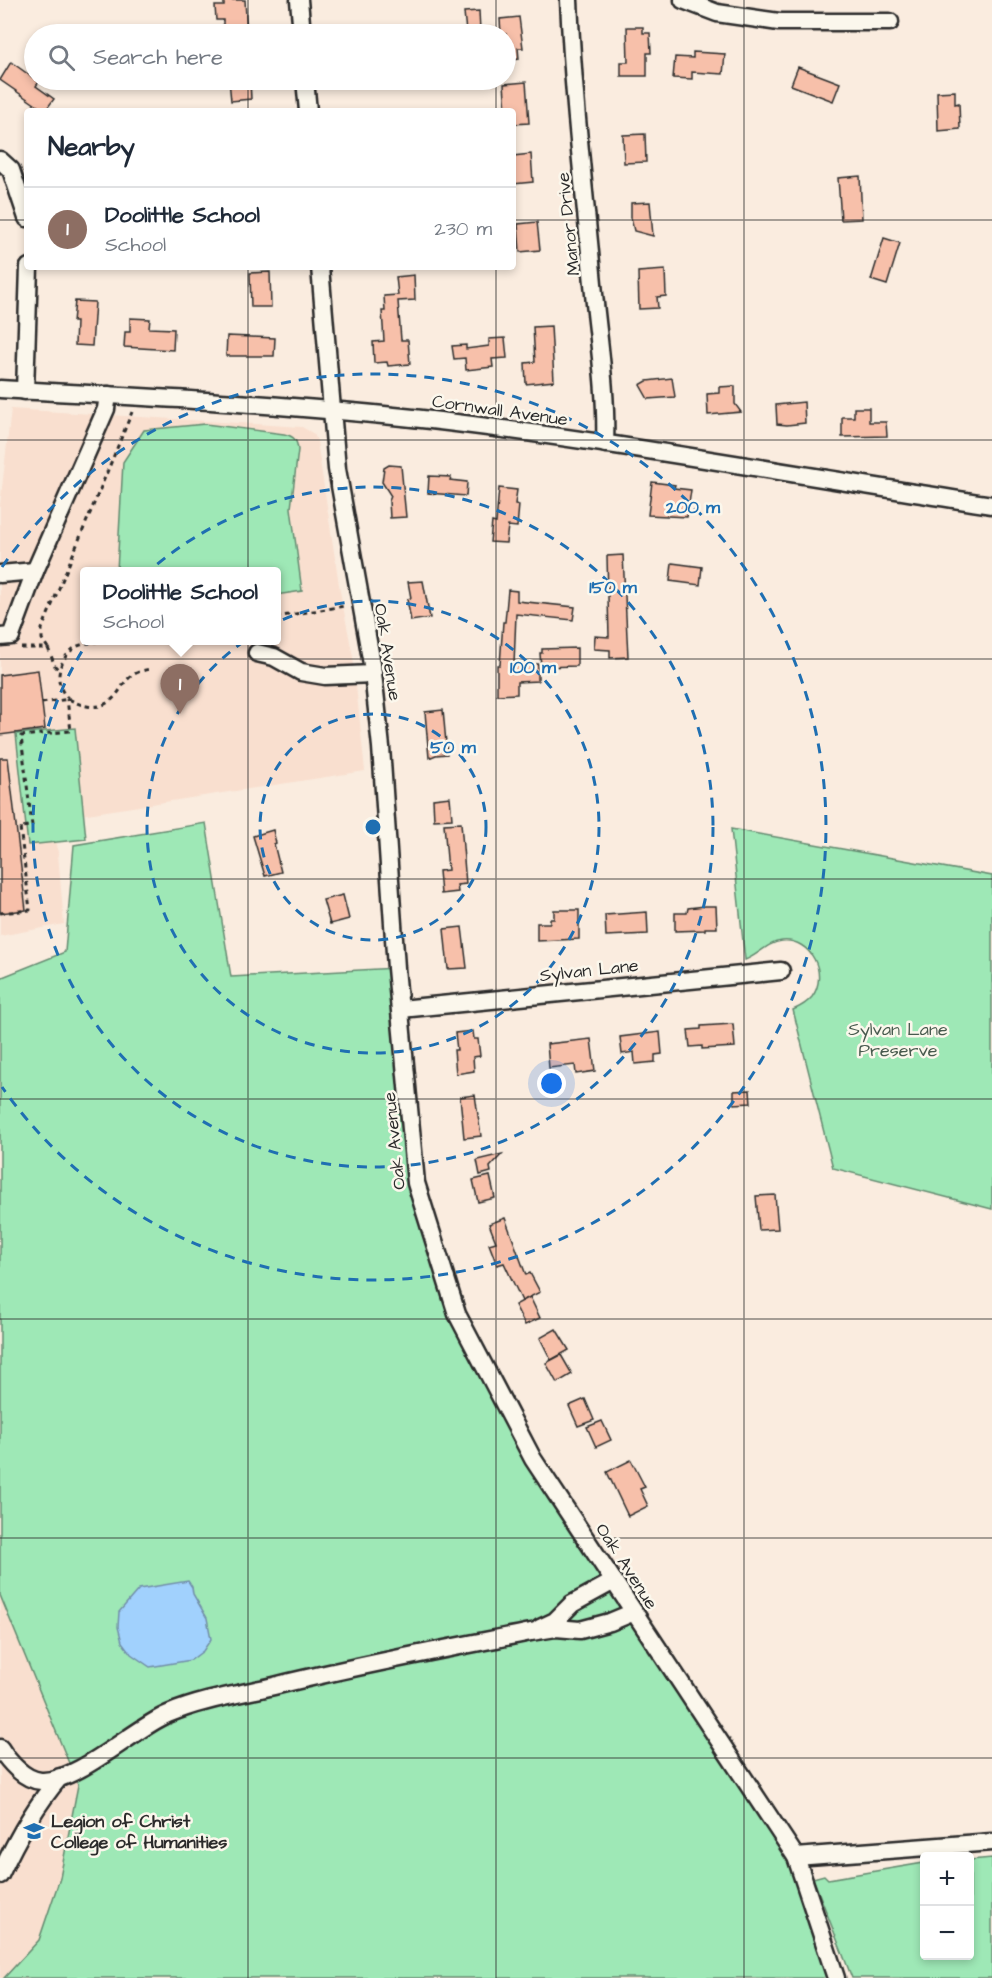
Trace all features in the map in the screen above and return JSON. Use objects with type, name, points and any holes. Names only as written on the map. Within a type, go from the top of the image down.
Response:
[{"type":"street","points":[[299,0],[301,24]]},
{"type":"street","name":"Manor Drive","points":[[569,0],[572,64],[606,422],[605,444]]},
{"type":"street","points":[[683,0],[717,13],[779,22],[890,22]]},
{"type":"street","points":[[306,90],[308,108]]},
{"type":"street","points":[[0,160],[11,170],[24,209]]},
{"type":"street","points":[[25,391],[29,270]]},
{"type":"street","name":"Oak Avenue","points":[[321,270],[332,410],[344,512],[373,674],[381,747],[396,968],[416,1183],[457,1314],[533,1459],[796,1857],[837,1978]]},
{"type":"street","name":"Cornwall Avenue","points":[[0,389],[332,410],[431,420],[605,444],[992,505]]},
{"type":"street","points":[[0,637],[11,636],[35,571],[106,409],[108,395]]},
{"type":"street","points":[[0,574],[35,571]]},
{"type":"street","points":[[257,653],[274,657],[301,672],[326,676],[373,674]]},
{"type":"street","name":"Sylvan Lane","points":[[401,1009],[781,970]]},
{"type":"street","points":[[531,1632],[555,1621],[572,1604],[614,1581]]},
{"type":"street","points":[[0,1748],[23,1775],[40,1781],[60,1777],[79,1769],[167,1714],[201,1703],[349,1668],[531,1632],[556,1628],[580,1630],[610,1622],[634,1612]]},
{"type":"street","points":[[0,1875],[40,1801],[60,1777]]},
{"type":"street","points":[[796,1857],[992,1842]]},
{"type":"path","points":[[59,670],[42,639],[42,629],[132,411]]},
{"type":"path","points":[[281,615],[348,606]]},
{"type":"path","points":[[0,914],[30,910],[20,827],[32,826],[21,736],[71,731],[68,699],[61,688],[59,670],[63,661],[77,646],[82,645]]},
{"type":"path","points":[[14,648],[48,648]]},
{"type":"path","points":[[42,703],[68,699],[87,707],[97,707],[115,697],[129,677],[152,669]]},
{"type":"shaded area","points":[[11,409],[302,427],[314,434],[353,657],[365,771],[55,819],[64,924],[0,936],[0,505]]},
{"type":"shaded area","name":"Legion of Christ College of Humanities","points":[[0,1595],[78,1785],[60,1878],[39,1940],[4,1978],[0,1978]]},
{"type":"green space","points":[[205,424],[293,437],[298,450],[291,508],[302,591],[281,594],[281,567],[117,567],[123,462],[144,430]]},
{"type":"green space","points":[[75,728],[86,839],[28,845],[16,734]]},
{"type":"green space","points":[[206,823],[231,977],[396,968],[416,1183],[457,1314],[533,1459],[796,1857],[836,1978],[4,1978],[39,1940],[60,1878],[78,1785],[0,1595],[0,978],[65,952],[74,845]]},
{"type":"green space","name":"Sylvan Lane Preserve","points":[[731,829],[992,876],[992,1209],[833,1168],[793,1010],[812,997],[817,988],[818,968],[809,951],[792,942],[782,941],[771,944],[745,960]]},
{"type":"green space","points":[[992,1858],[992,1978],[852,1978],[813,1878],[824,1875],[828,1879],[920,1864],[920,1960],[974,1960],[974,1860]]},
{"type":"water","points":[[188,1581],[207,1618],[211,1639],[203,1651],[191,1660],[150,1667],[131,1654],[122,1642],[118,1627],[119,1612],[139,1589]]},
{"type":"building","points":[[224,0],[245,0],[246,24],[223,24],[223,20],[216,20],[215,6],[224,6]]},
{"type":"building","points":[[479,11],[480,24],[465,24],[464,12]]},
{"type":"building","points":[[519,17],[523,48],[518,48],[519,59],[516,59],[516,24],[500,24],[500,19]]},
{"type":"building","points":[[627,27],[643,27],[643,33],[650,33],[651,53],[647,53],[647,76],[621,76],[621,62],[628,62]]},
{"type":"building","points":[[693,52],[725,54],[723,74],[692,72],[692,79],[673,78],[675,57],[693,58]]},
{"type":"building","points":[[11,62],[24,71],[24,90],[42,90],[54,99],[47,108],[41,108],[0,80]]},
{"type":"building","points":[[798,67],[840,83],[833,101],[791,85]]},
{"type":"building","points":[[526,82],[529,123],[516,124],[516,108],[506,108],[504,90],[516,90],[516,83]]},
{"type":"building","points":[[230,90],[251,90],[251,99],[231,101]]},
{"type":"building","points":[[955,91],[955,104],[959,103],[960,129],[938,131],[937,92]]},
{"type":"building","points":[[645,134],[646,162],[624,163],[623,135]]},
{"type":"building","points":[[531,154],[533,182],[516,184],[516,156]]},
{"type":"building","points":[[860,176],[862,219],[841,220],[838,178]]},
{"type":"building","points":[[650,202],[653,236],[634,231],[631,218],[631,203]]},
{"type":"building","points":[[537,222],[540,250],[520,252],[518,224]]},
{"type":"building","points":[[884,238],[900,243],[887,285],[871,280]]},
{"type":"building","points":[[665,270],[666,296],[657,297],[658,308],[639,309],[638,272]]},
{"type":"building","points":[[270,272],[271,307],[251,307],[250,273]]},
{"type":"building","points":[[414,275],[415,300],[398,301],[401,340],[408,340],[410,364],[388,366],[387,362],[374,363],[373,342],[384,341],[382,311],[385,311],[384,296],[398,295],[396,277]]},
{"type":"building","points":[[75,301],[95,302],[92,346],[75,345],[76,322],[73,322]]},
{"type":"building","points":[[130,318],[150,319],[149,328],[174,329],[173,350],[124,347],[125,332],[130,332]]},
{"type":"building","points":[[551,326],[554,381],[526,384],[525,363],[535,362],[533,327]]},
{"type":"building","points":[[227,336],[275,338],[274,356],[226,356]]},
{"type":"building","points":[[505,338],[507,358],[492,359],[493,367],[466,370],[465,358],[454,359],[452,346],[466,345],[466,349],[489,346],[489,339]]},
{"type":"building","points":[[672,378],[675,397],[648,399],[640,385],[647,381]]},
{"type":"building","points":[[735,386],[735,404],[741,412],[708,415],[707,394],[719,393],[719,387]]},
{"type":"building","points":[[804,402],[805,423],[777,424],[776,405]]},
{"type":"building","points":[[854,408],[869,408],[869,422],[886,422],[887,436],[842,437],[842,417],[854,417]]},
{"type":"building","points":[[389,465],[401,466],[406,517],[390,518],[391,496],[382,482],[384,468]]},
{"type":"building","points":[[429,476],[451,477],[450,480],[467,482],[466,496],[428,493]]},
{"type":"building","points":[[652,482],[691,490],[687,517],[648,515]]},
{"type":"building","points":[[499,488],[517,490],[515,504],[519,505],[517,527],[508,526],[506,543],[490,542],[492,522],[496,523]]},
{"type":"building","points":[[623,555],[628,657],[610,658],[610,650],[594,649],[595,636],[609,637],[607,556]]},
{"type":"building","points":[[672,563],[702,567],[700,585],[670,581]]},
{"type":"building","points":[[423,581],[430,618],[411,621],[407,599],[411,598],[408,582]]},
{"type":"building","points":[[508,590],[517,591],[517,601],[575,607],[573,620],[516,614],[514,664],[538,664],[538,681],[517,682],[517,694],[497,695],[497,665],[500,665]]},
{"type":"building","points":[[577,648],[577,666],[541,667],[542,649]]},
{"type":"building","points":[[38,670],[45,729],[0,735],[0,675]]},
{"type":"building","points":[[443,710],[447,754],[429,758],[425,712]]},
{"type":"building","points":[[0,758],[8,758],[26,910],[0,913]]},
{"type":"building","points":[[450,797],[452,819],[434,820],[433,799]]},
{"type":"building","points":[[461,823],[466,884],[457,885],[458,892],[441,894],[439,871],[448,870],[444,824]]},
{"type":"building","points":[[273,830],[281,872],[265,876],[253,836]]},
{"type":"building","points":[[343,895],[349,919],[330,924],[323,900]]},
{"type":"building","points":[[716,906],[717,928],[675,931],[675,913],[687,913],[688,908]]},
{"type":"building","points":[[554,910],[579,910],[579,939],[537,941],[537,923],[550,923],[550,919],[554,919]]},
{"type":"building","points":[[647,912],[648,934],[606,936],[605,915]]},
{"type":"building","points":[[462,927],[467,968],[448,969],[444,929]]},
{"type":"building","points":[[733,1024],[735,1047],[702,1049],[702,1046],[690,1047],[688,1030],[701,1029],[701,1026]]},
{"type":"building","points":[[473,1031],[474,1039],[478,1039],[480,1056],[473,1057],[474,1071],[456,1074],[455,1033]]},
{"type":"building","points":[[660,1032],[662,1054],[655,1055],[655,1062],[635,1064],[634,1052],[622,1054],[620,1037]]},
{"type":"building","points":[[591,1039],[595,1071],[576,1074],[575,1065],[549,1068],[547,1044]]},
{"type":"building","points":[[750,1090],[751,1103],[734,1104],[734,1091]]},
{"type":"building","points":[[475,1095],[481,1136],[464,1138],[460,1097]]},
{"type":"building","points":[[502,1154],[490,1167],[491,1172],[480,1175],[477,1160]]},
{"type":"building","points":[[490,1176],[495,1198],[478,1202],[473,1180]]},
{"type":"building","points":[[775,1195],[778,1229],[759,1230],[756,1196]]},
{"type":"building","points":[[505,1218],[526,1275],[530,1273],[540,1292],[522,1301],[504,1263],[497,1265],[489,1244],[496,1242],[489,1224]]},
{"type":"building","points":[[530,1297],[540,1318],[525,1325],[515,1305]]},
{"type":"building","points":[[556,1329],[569,1350],[551,1360],[540,1338]]},
{"type":"building","points":[[561,1355],[572,1374],[557,1383],[546,1363]]},
{"type":"building","points":[[585,1399],[594,1420],[578,1426],[569,1406]]},
{"type":"building","points":[[602,1421],[611,1440],[596,1447],[587,1427]]},
{"type":"building","points":[[631,1460],[645,1487],[640,1489],[648,1506],[628,1516],[607,1472]]},
{"type":"place","name":"Doolittle School","points":[[180,714]]},
{"type":"place","name":"Legion of Christ College of Humanities","points":[[34,1831]]}]
